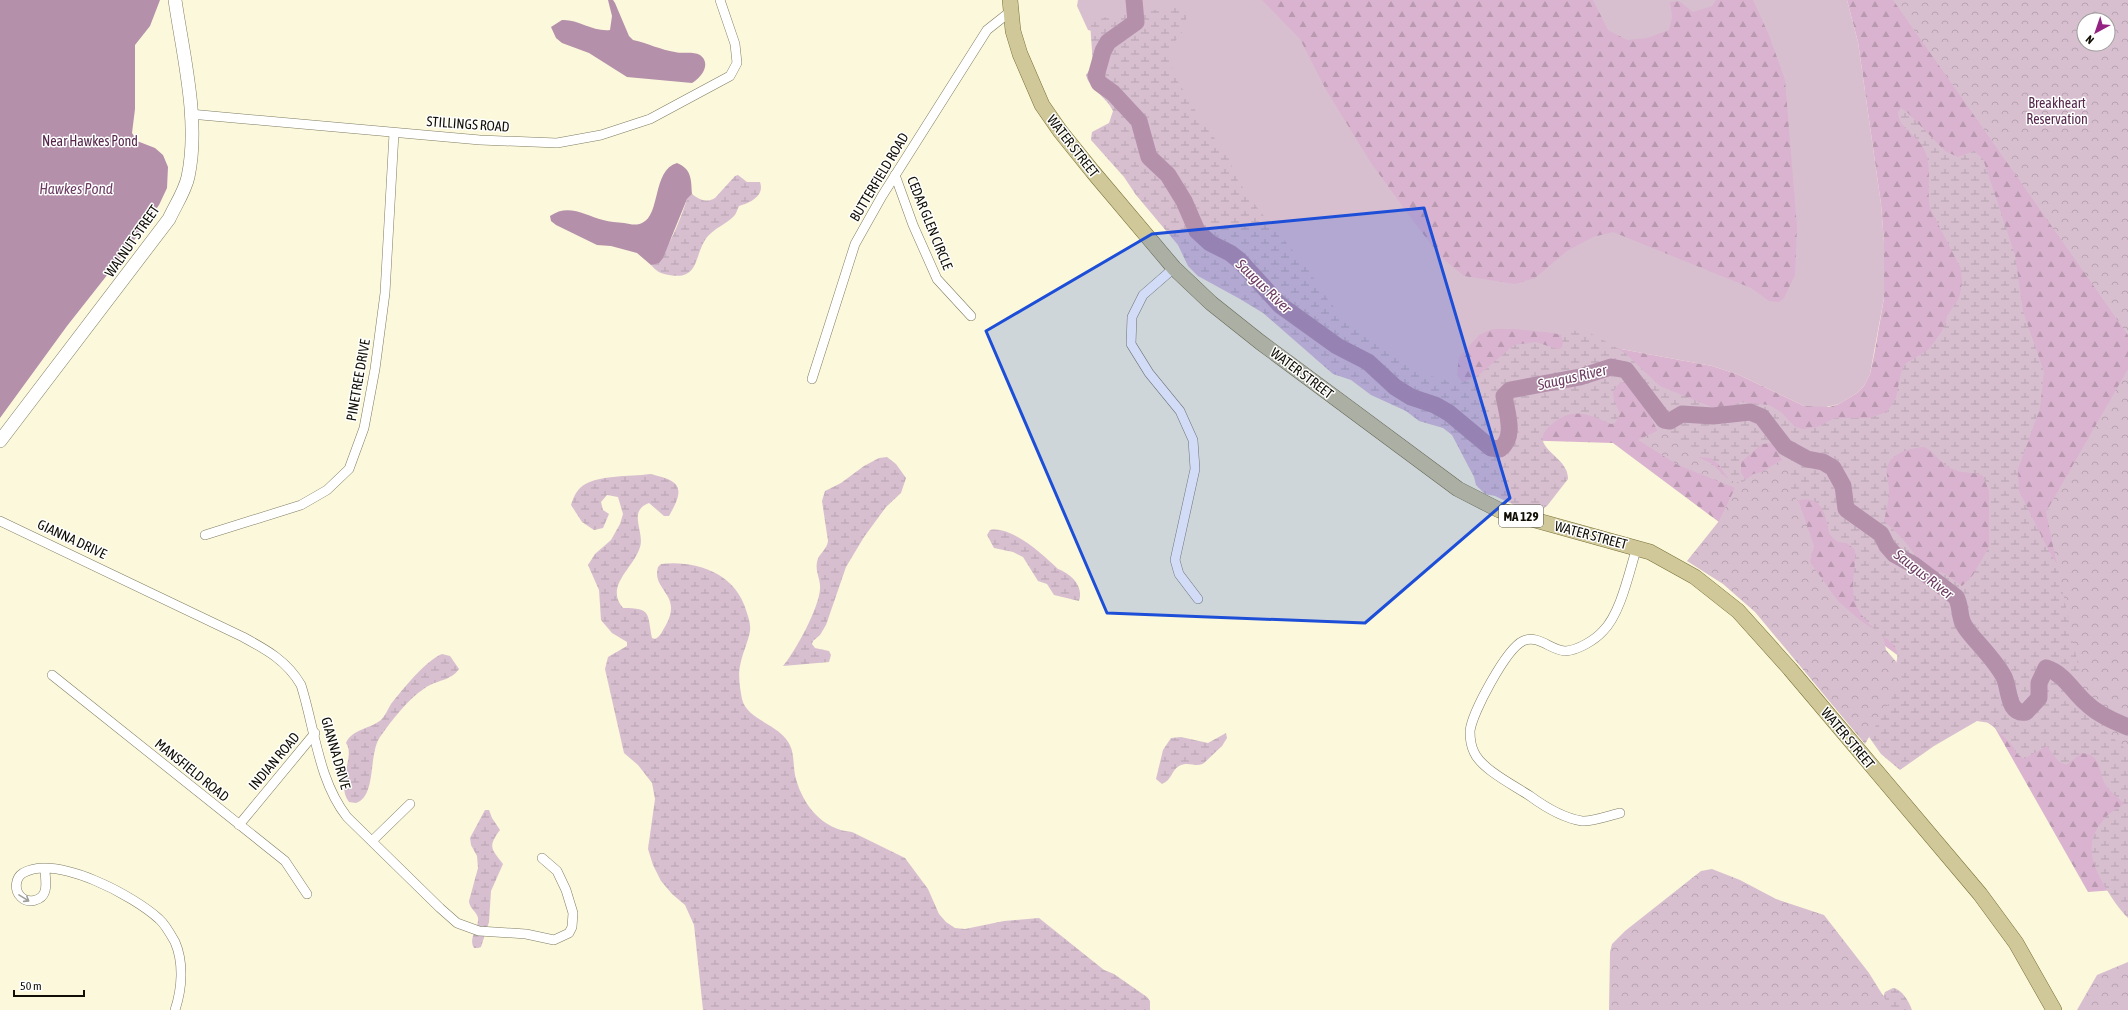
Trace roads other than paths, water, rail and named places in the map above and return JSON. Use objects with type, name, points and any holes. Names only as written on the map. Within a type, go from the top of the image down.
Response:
[{"type":"main road","name":"WALNUT STREET","points":[[0,441],[169,219],[188,178],[192,141],[189,90],[175,0]]},
{"type":"main road","name":"WATER STREET","points":[[1010,5],[1013,31],[1024,66],[1050,117],[1093,172],[1174,268],[1211,303],[1260,342],[1458,489],[1499,510],[1650,552],[1695,577],[1738,611],[1785,663],[1980,894],[2016,943],[2054,1010]]},
{"type":"street","name":"STILLINGS ROAD","points":[[190,114],[480,140],[557,143],[601,135],[650,119],[730,76],[737,63],[735,44],[720,0]]},
{"type":"street","name":"BUTTERFIELD ROAD","points":[[812,379],[855,244],[895,175],[987,30],[1010,5]]},
{"type":"street","name":"PINETREE DRIVE","points":[[205,535],[301,505],[327,490],[349,469],[364,428],[375,369],[384,301],[394,133]]},
{"type":"street","name":"CEDAR GLEN CIRCLE","points":[[895,175],[913,225],[937,279],[971,316]]},
{"type":"street","points":[[1174,268],[1143,295],[1132,317],[1131,344],[1148,373],[1180,411],[1193,440],[1195,469],[1174,560],[1179,574],[1198,599]]},
{"type":"street","name":"GIANNA DRIVE","points":[[0,521],[243,638],[278,657],[296,677],[301,685],[325,776],[338,804],[372,841],[457,923],[479,931],[526,934],[554,940],[568,933],[572,927],[573,913],[566,890],[557,872],[542,858]]},
{"type":"street","points":[[1620,813],[1583,821],[1550,810],[1486,767],[1474,753],[1471,743],[1470,730],[1492,680],[1504,660],[1518,644],[1529,640],[1542,641],[1553,647],[1566,651],[1584,645],[1603,632],[1614,615],[1636,548]]},
{"type":"street","name":"MANSFIELD ROAD","points":[[52,675],[285,861],[307,894]]},
{"type":"street","name":"INDIAN ROAD","points":[[239,825],[315,734]]},
{"type":"street","points":[[372,841],[410,804]]},
{"type":"street","points":[[45,870],[69,872],[99,882],[133,901],[160,920],[175,942],[181,965],[180,996],[175,1010]]},
{"type":"water","name":"Hawkes Pond","points":[[0,0],[160,0],[150,26],[135,45],[135,109],[132,133],[137,141],[155,148],[163,155],[168,167],[167,188],[159,205],[130,246],[67,326],[0,418]]},
{"type":"water","points":[[608,0],[613,0],[615,3],[629,36],[633,40],[678,53],[694,53],[700,55],[705,62],[705,66],[699,78],[692,83],[627,77],[589,53],[562,43],[556,38],[551,27],[562,20],[574,21],[598,29],[610,30],[612,16]]},
{"type":"water","points":[[1128,0],[1138,0],[1140,12],[1136,22]]},
{"type":"water","points":[[677,163],[686,168],[690,176],[692,194],[687,199],[663,258],[659,263],[651,265],[637,253],[611,246],[597,245],[556,225],[551,221],[550,216],[563,210],[570,210],[608,221],[633,224],[642,223],[648,218],[652,211],[664,174],[669,167]]},
{"type":"waterway","name":"Saugus River","points":[[1134,0],[1136,22],[1108,42],[1103,51],[1096,76],[1099,83],[1113,93],[1139,121],[1149,157],[1168,175],[1184,201],[1197,231],[1210,243],[1230,253],[1239,260],[1280,305],[1337,346],[1368,362],[1395,387],[1411,397],[1435,405],[1449,413],[1491,448],[1500,449],[1508,438],[1509,425],[1504,396],[1510,390],[1580,377],[1611,367],[1626,370],[1664,420],[1670,421],[1682,414],[1713,416],[1750,412],[1762,417],[1785,447],[1807,459],[1823,462],[1833,468],[1843,486],[1846,509],[1881,534],[1887,546],[1894,554],[1914,565],[1956,597],[1964,625],[2001,671],[2006,682],[2010,700],[2015,709],[2020,712],[2026,712],[2039,698],[2039,683],[2046,668],[2052,670],[2067,682],[2080,697],[2100,714],[2128,727]]},
{"type":"park label","name":"Breakheart Reservation","points":[[2057,112]]},
{"type":"park label","name":"Near Hawkes Pond","points":[[90,141]]}]
